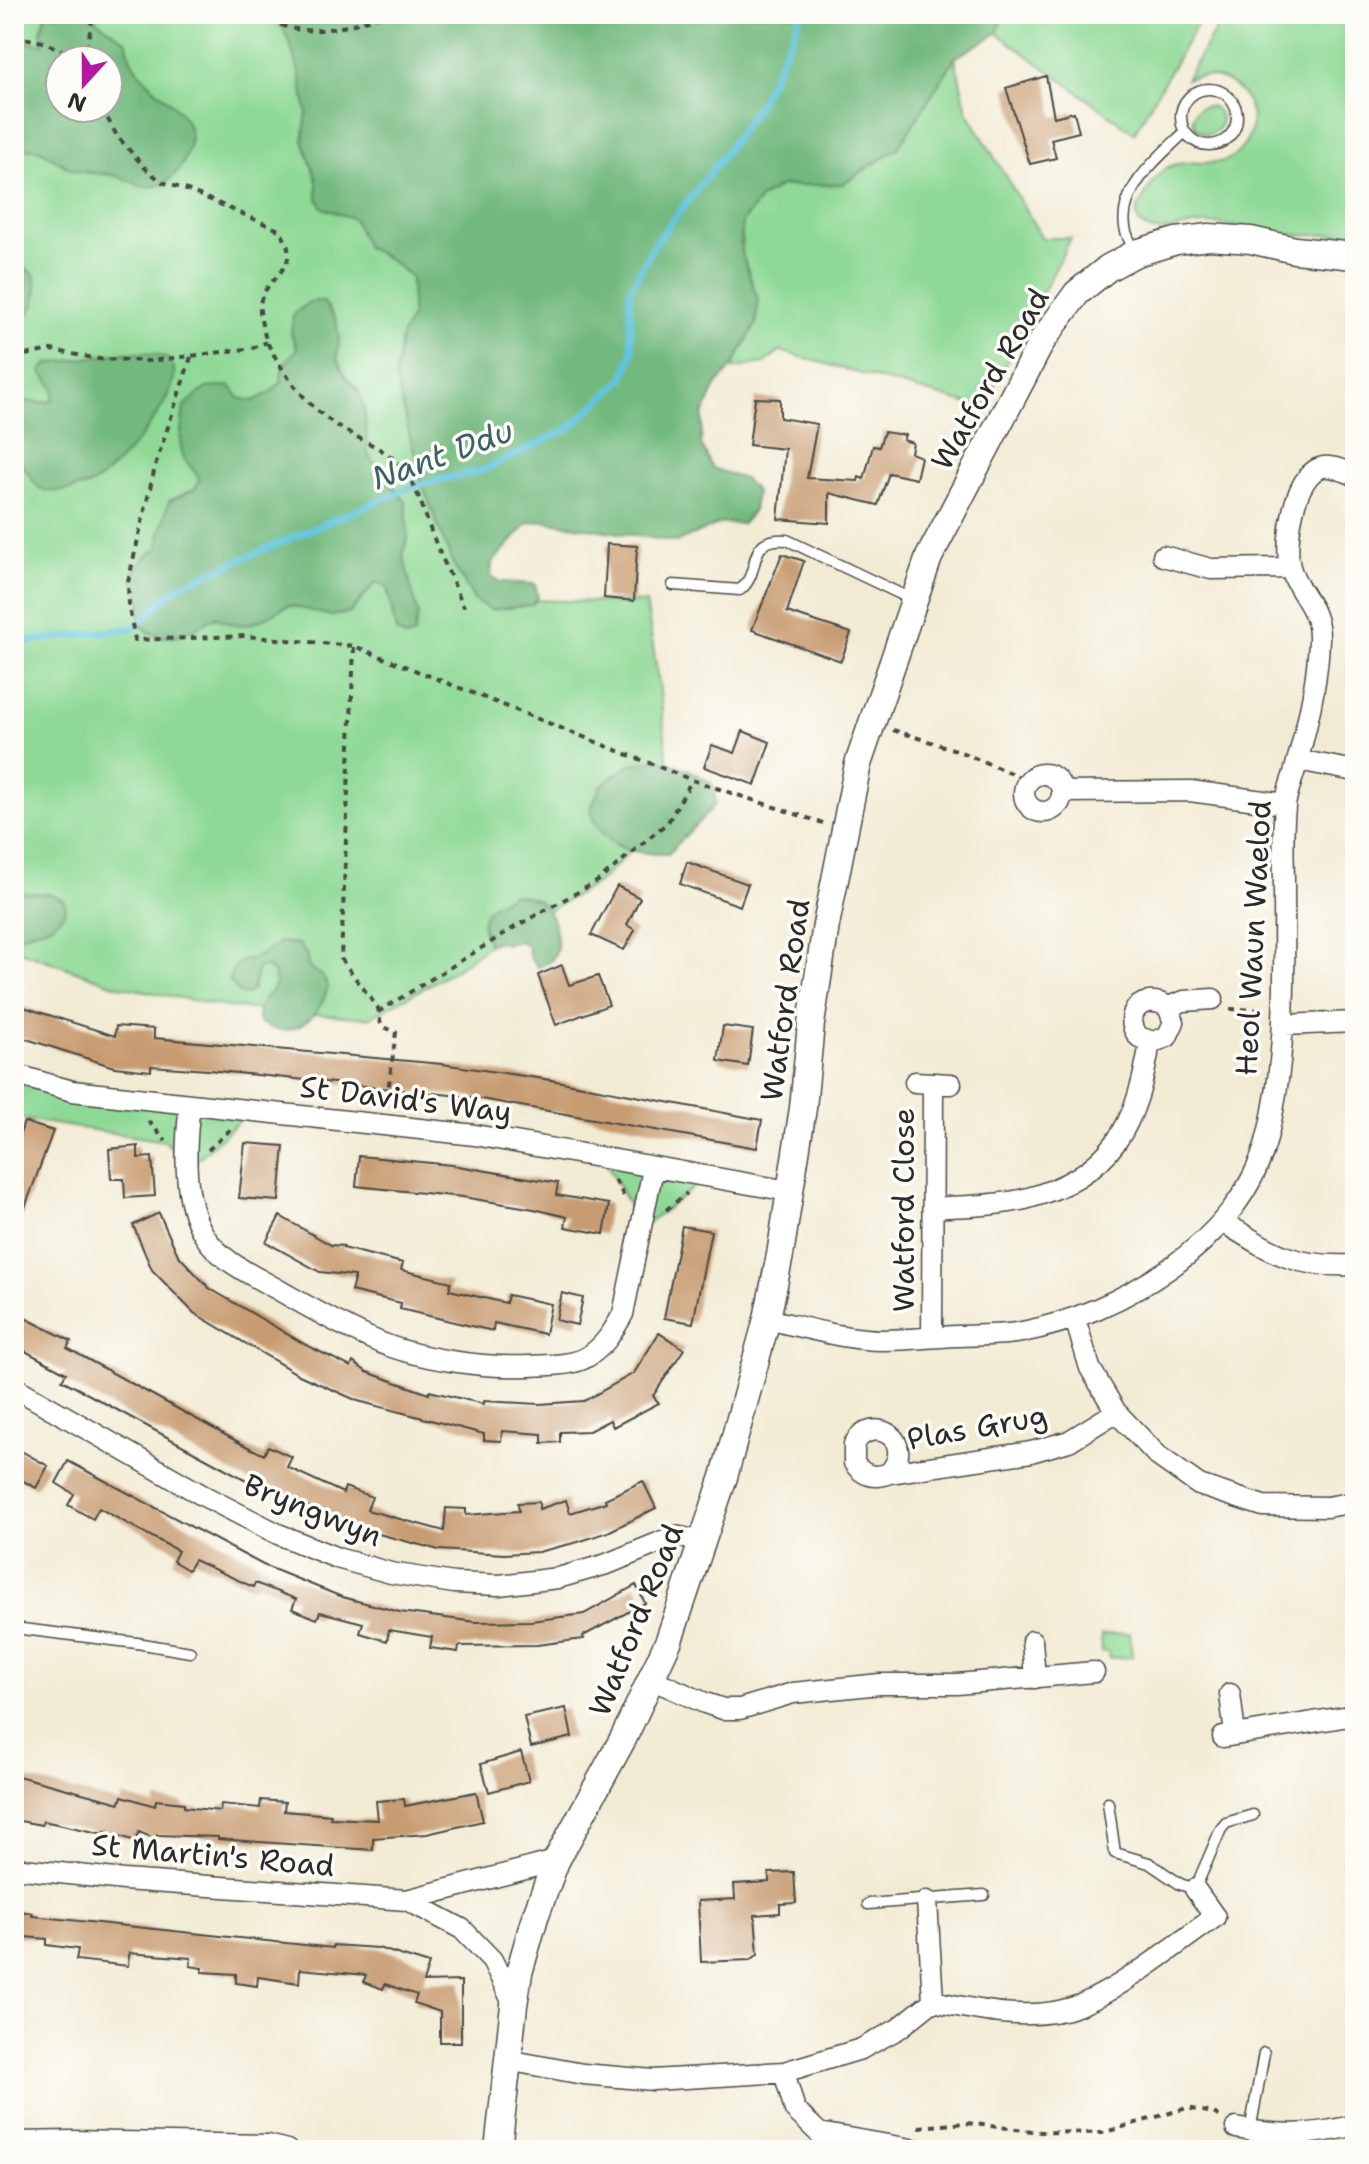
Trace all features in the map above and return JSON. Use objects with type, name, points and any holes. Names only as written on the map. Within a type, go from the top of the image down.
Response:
[{"type":"street","name":"Watford Road","points":[[498,2150],[519,1973],[535,1917],[556,1861],[624,1737],[669,1640],[724,1477],[767,1319],[803,1108],[811,1024],[858,764],[929,557],[1042,341],[1077,293],[1108,268],[1136,253],[1176,241],[1209,237],[1251,240],[1295,250],[1352,253]]},
{"type":"street","points":[[1163,556],[1211,569],[1290,568],[1293,516],[1298,493],[1306,478],[1326,466],[1355,475]]},
{"type":"street","name":"Heol Waun Waelod","points":[[767,1319],[867,1339],[1019,1333],[1075,1319],[1136,1290],[1183,1259],[1223,1222],[1244,1193],[1265,1145],[1279,1074],[1284,1018],[1285,804],[1315,686],[1319,635],[1314,609],[1290,568]]},
{"type":"street","points":[[1298,760],[1355,771]]},
{"type":"street","points":[[1040,774],[1053,776],[1062,792],[1062,799],[1055,809],[1037,812],[1027,805],[1024,792],[1029,781],[1040,774]]},
{"type":"street","points":[[1062,792],[1190,791],[1285,804]]},
{"type":"street","points":[[1168,1007],[1184,1001],[1213,999]]},
{"type":"street","points":[[1144,1002],[1161,1002],[1168,1007],[1174,1022],[1172,1030],[1160,1041],[1150,1042],[1139,1037],[1134,1031],[1133,1015],[1144,1002]]},
{"type":"street","points":[[1284,1018],[1355,1022]]},
{"type":"street","points":[[933,1208],[1024,1199],[1069,1183],[1094,1165],[1111,1150],[1123,1133],[1139,1099],[1150,1042]]},
{"type":"street","name":"St David's Way","points":[[14,1074],[72,1091],[475,1135],[789,1191]]},
{"type":"street","name":"Watford Close","points":[[932,1337],[933,1083]]},
{"type":"street","points":[[190,1104],[189,1193],[194,1219],[206,1239],[222,1256],[314,1310],[376,1341],[409,1352],[469,1363],[519,1367],[558,1365],[582,1359],[605,1342],[623,1314],[653,1169]]},
{"type":"street","points":[[1223,1222],[1273,1252],[1297,1261],[1310,1265],[1355,1265]]},
{"type":"street","points":[[1075,1319],[1090,1368],[1116,1412],[1158,1456],[1199,1485],[1263,1506],[1327,1507],[1355,1502]]},
{"type":"street","name":"Bryngwyn","points":[[15,1389],[202,1495],[278,1534],[337,1558],[391,1573],[454,1583],[499,1585],[558,1578],[607,1564],[675,1536],[704,1542]]},
{"type":"street","name":"Plas Grug","points":[[889,1473],[1031,1452],[1069,1441],[1116,1412]]},
{"type":"street","points":[[1032,1641],[1035,1678]]},
{"type":"street","points":[[651,1679],[705,1703],[723,1709],[740,1709],[784,1696],[880,1684],[957,1684],[1094,1672]]},
{"type":"street","points":[[1230,1694],[1229,1736],[1355,1715]]},
{"type":"street","name":"St Martin's Road","points":[[14,1868],[124,1880],[407,1900],[556,1861]]},
{"type":"street","points":[[933,2001],[988,2013],[1042,2013],[1079,2005],[1130,1977],[1215,1917],[1195,1889]]},
{"type":"street","name":"St Martin's Road","points":[[407,1900],[462,1929],[492,1960],[514,2005]]},
{"type":"street","points":[[927,1901],[933,2001]]},
{"type":"street","points":[[507,2060],[583,2074],[653,2080],[784,2072],[861,2049],[898,2029],[933,2001]]},
{"type":"street","points":[[784,2072],[795,2110],[819,2133],[917,2150]]},
{"type":"street","points":[[1243,2129],[1301,2136],[1355,2125]]},
{"type":"street","points":[[14,2142],[72,2141],[176,2147],[268,2145],[287,2150]]},
{"type":"lane","points":[[1215,88],[1230,98],[1237,114],[1233,131],[1227,138],[1210,145],[1200,144],[1185,132],[1180,113],[1189,96],[1197,91],[1215,88]]},
{"type":"lane","points":[[1136,253],[1125,230],[1125,211],[1131,192],[1154,162],[1185,132]]},
{"type":"lane","points":[[673,585],[740,590],[748,583],[762,544],[774,539],[787,540],[913,600]]},
{"type":"lane","points":[[14,1628],[190,1652]]},
{"type":"lane","points":[[1108,1803],[1115,1853],[1149,1863],[1180,1884],[1195,1889],[1221,1829],[1226,1823],[1253,1815]]},
{"type":"lane","points":[[868,1904],[984,1895]]},
{"type":"lane","points":[[1243,2129],[1264,2053]]},
{"type":"path","points":[[88,44],[93,14]]},
{"type":"path","points":[[276,14],[281,25],[300,30],[371,19],[383,14]]},
{"type":"path","points":[[14,36],[48,44]]},
{"type":"path","points":[[111,124],[146,169],[162,182],[279,230],[287,241],[289,254],[285,267],[260,306],[267,342],[291,380],[321,415],[384,451],[401,467],[413,486],[464,607]]},
{"type":"path","points":[[14,357],[51,350],[123,361],[191,357],[253,348],[267,342]]},
{"type":"path","points":[[191,357],[156,463],[128,582],[135,640],[244,636],[354,646],[692,780],[844,830]]},
{"type":"path","points":[[354,646],[341,959],[378,1012],[381,1026],[396,1032],[383,1125]]},
{"type":"path","points":[[872,723],[956,750],[1029,781]]},
{"type":"path","points":[[378,1012],[520,924],[598,881],[668,822],[692,780]]},
{"type":"path","points":[[1213,999],[1223,1009],[1284,1018]]},
{"type":"path","points":[[886,2146],[914,2127],[966,2123],[1041,2132],[1102,2133],[1187,2108],[1214,2113],[1243,2129]]},
{"type":"green space","points":[[14,14],[423,14],[390,260],[411,277],[482,599],[646,603],[673,809],[599,882],[489,945],[449,974],[368,1018],[226,1007],[115,985],[14,949]]},
{"type":"green space","points":[[46,14],[88,14],[127,42],[139,72],[176,107],[190,132],[187,155],[169,180],[147,187],[116,176],[74,170],[39,150],[14,151],[14,40],[43,44],[41,31]]},
{"type":"green space","points":[[274,14],[1004,14],[997,33],[955,58],[898,148],[842,184],[781,186],[761,198],[742,222],[741,251],[758,300],[756,324],[731,369],[717,384],[703,415],[701,444],[712,468],[744,479],[756,491],[753,511],[742,524],[721,523],[677,542],[543,521],[528,523],[492,563],[491,576],[500,582],[535,584],[538,597],[532,605],[491,610],[475,601],[452,562],[422,484],[395,377],[401,337],[412,315],[411,277],[390,260],[366,247],[354,219],[323,208],[317,197],[317,181],[303,141],[307,112],[298,67],[284,30]]},
{"type":"green space","points":[[1004,14],[1203,14],[1134,133],[997,33]]},
{"type":"green space","points":[[1225,14],[1350,14],[1355,34],[1355,231],[1305,235],[1204,224],[1156,231],[1138,221],[1137,212],[1141,203],[1165,169],[1178,164],[1226,160],[1242,148],[1250,133],[1252,118],[1249,104],[1241,92],[1217,78],[1202,76],[1186,79]]},
{"type":"green space","points":[[955,58],[967,111],[1042,238],[1071,238],[983,408],[780,351],[764,363],[731,369],[756,324],[758,300],[741,251],[742,222],[761,198],[781,186],[842,184],[898,148]]},
{"type":"green space","points":[[1207,106],[1217,110],[1221,120],[1217,130],[1207,134],[1197,130],[1193,120],[1197,110]]},
{"type":"green space","points":[[14,265],[20,265],[34,274],[37,290],[32,308],[16,324],[14,324]]},
{"type":"green space","points":[[323,301],[336,320],[339,338],[337,358],[345,376],[359,391],[365,415],[368,455],[406,502],[408,538],[403,554],[418,615],[414,635],[406,638],[396,631],[387,587],[376,582],[350,613],[331,616],[289,605],[245,625],[216,617],[177,635],[158,636],[148,631],[139,623],[141,599],[134,583],[135,569],[158,548],[169,501],[195,489],[199,479],[182,452],[184,406],[206,388],[230,386],[239,398],[254,401],[271,392],[281,382],[282,368],[297,348],[291,333],[293,315],[309,302]]},
{"type":"green space","points":[[121,353],[152,354],[169,360],[174,371],[171,388],[162,407],[132,447],[101,478],[75,489],[42,489],[14,457],[14,401],[53,400],[54,389],[41,371],[48,364]]},
{"type":"green space","points":[[658,759],[690,770],[713,784],[716,804],[668,854],[642,853],[620,847],[603,834],[590,811],[600,787],[629,765]]},
{"type":"green space","points":[[14,892],[50,894],[64,900],[66,909],[48,927],[29,932],[14,941]]},
{"type":"green space","points":[[513,894],[539,901],[555,926],[557,942],[554,956],[538,967],[530,958],[527,945],[519,941],[506,944],[497,941],[489,945],[485,935],[485,913]]},
{"type":"green space","points":[[279,942],[299,944],[307,956],[308,966],[322,976],[328,986],[311,1018],[292,1029],[281,1030],[258,1021],[261,1004],[276,984],[274,973],[266,967],[258,968],[253,989],[247,995],[239,993],[229,980],[238,963],[263,954]]},
{"type":"green space","points":[[14,1074],[250,1111],[188,1168],[165,1141],[14,1118]]},
{"type":"green space","points":[[605,1160],[707,1177],[641,1229]]},
{"type":"green space","points":[[1130,1633],[1132,1657],[1109,1658],[1108,1652],[1102,1652],[1101,1635]]},
{"type":"building","points":[[1046,76],[1054,117],[1074,112],[1079,132],[1051,139],[1056,158],[1030,164],[1006,88]]},
{"type":"building","points":[[755,398],[780,399],[780,418],[817,424],[807,478],[864,479],[873,446],[879,447],[884,432],[905,435],[903,440],[913,443],[911,453],[921,457],[916,479],[889,473],[878,505],[829,493],[829,523],[778,519],[785,449],[749,445]]},
{"type":"building","points":[[607,544],[637,546],[634,601],[604,598]]},
{"type":"building","points":[[782,554],[804,561],[787,612],[851,633],[841,661],[752,630]]},
{"type":"building","points":[[743,731],[770,742],[755,785],[704,767],[712,745],[735,753]]},
{"type":"building","points":[[687,862],[748,884],[740,906],[680,884]]},
{"type":"building","points":[[617,886],[640,898],[627,925],[635,930],[624,950],[591,935]]},
{"type":"building","points":[[562,965],[569,985],[598,976],[609,1005],[556,1025],[538,975]]},
{"type":"building","points":[[14,1004],[115,1036],[116,1026],[154,1029],[154,1038],[442,1064],[551,1080],[762,1120],[757,1148],[470,1097],[208,1070],[151,1066],[151,1071],[114,1067],[14,1035]]},
{"type":"building","points":[[723,1026],[753,1030],[748,1066],[718,1061]]},
{"type":"building","points":[[24,1122],[53,1131],[16,1232],[14,1151]]},
{"type":"building","points":[[245,1143],[284,1146],[279,1201],[239,1198]]},
{"type":"building","points":[[138,1146],[138,1158],[152,1157],[155,1196],[125,1198],[124,1179],[111,1179],[109,1149]]},
{"type":"building","points":[[359,1156],[452,1165],[558,1183],[556,1195],[609,1204],[604,1234],[565,1227],[567,1217],[534,1209],[463,1197],[356,1186]]},
{"type":"building","points":[[159,1213],[178,1255],[209,1288],[306,1345],[351,1367],[353,1362],[367,1372],[429,1394],[429,1391],[484,1404],[484,1401],[539,1404],[584,1401],[634,1373],[659,1333],[684,1349],[653,1396],[659,1403],[613,1427],[610,1420],[589,1431],[560,1432],[560,1442],[542,1443],[542,1434],[502,1431],[501,1441],[484,1440],[484,1434],[358,1401],[299,1375],[194,1313],[152,1270],[133,1225]]},
{"type":"building","points":[[280,1216],[331,1245],[403,1263],[401,1270],[451,1282],[449,1290],[506,1303],[508,1295],[551,1304],[545,1334],[494,1323],[493,1331],[400,1309],[401,1303],[351,1291],[355,1276],[320,1272],[266,1242]]},
{"type":"building","points":[[682,1226],[711,1231],[693,1323],[664,1318]]},
{"type":"building","points":[[562,1293],[583,1298],[577,1325],[556,1320]]},
{"type":"building","points":[[25,1318],[71,1341],[67,1348],[240,1443],[264,1455],[268,1446],[292,1457],[287,1467],[343,1493],[345,1487],[372,1497],[367,1510],[444,1531],[446,1508],[466,1509],[466,1515],[519,1511],[518,1503],[539,1502],[539,1509],[566,1500],[570,1513],[606,1502],[605,1499],[643,1481],[656,1508],[608,1532],[538,1552],[504,1554],[439,1550],[356,1528],[248,1481],[62,1380],[66,1373],[14,1345]]},
{"type":"building","points":[[14,1447],[48,1466],[36,1488],[14,1476]]},
{"type":"building","points":[[68,1461],[263,1565],[342,1597],[400,1612],[476,1622],[531,1621],[584,1614],[636,1585],[645,1603],[583,1636],[584,1639],[537,1645],[459,1646],[458,1652],[430,1648],[432,1637],[389,1630],[387,1641],[360,1633],[363,1623],[320,1612],[317,1619],[292,1609],[296,1599],[255,1583],[253,1587],[194,1560],[188,1570],[173,1561],[178,1551],[99,1508],[93,1519],[68,1505],[74,1494],[56,1483]]},
{"type":"building","points":[[566,1708],[572,1737],[531,1747],[524,1717]]},
{"type":"building","points":[[521,1752],[529,1781],[489,1792],[481,1764]]},
{"type":"building","points":[[14,1775],[120,1803],[122,1796],[155,1806],[156,1800],[220,1811],[221,1804],[260,1808],[261,1800],[285,1802],[284,1811],[331,1815],[330,1818],[378,1820],[376,1801],[404,1799],[405,1806],[476,1792],[483,1821],[427,1834],[373,1838],[373,1850],[218,1837],[157,1835],[156,1839],[139,1832],[135,1841],[105,1831],[104,1834],[43,1821],[42,1825],[14,1820]]},
{"type":"building","points":[[794,1872],[796,1903],[780,1904],[780,1913],[755,1915],[758,1954],[751,1960],[701,1962],[698,1901],[735,1899],[734,1884],[769,1882],[769,1873]]},
{"type":"building","points":[[14,1910],[33,1913],[32,1916],[333,1948],[333,1945],[378,1948],[429,1964],[423,1982],[461,1981],[461,2042],[440,2042],[440,2012],[414,2003],[417,1995],[385,1984],[383,1989],[364,1982],[366,1975],[300,1969],[299,1983],[258,1977],[257,1986],[236,1983],[236,1974],[202,1972],[202,1968],[190,1966],[191,1958],[129,1953],[128,1966],[76,1960],[78,1949],[47,1945],[47,1939],[14,1936]]},
{"type":"waterway","name":"Nant Ddu","points":[[14,643],[134,628],[179,586],[413,486],[484,470],[570,428],[623,379],[632,355],[629,292],[653,246],[759,104],[800,14]]}]
